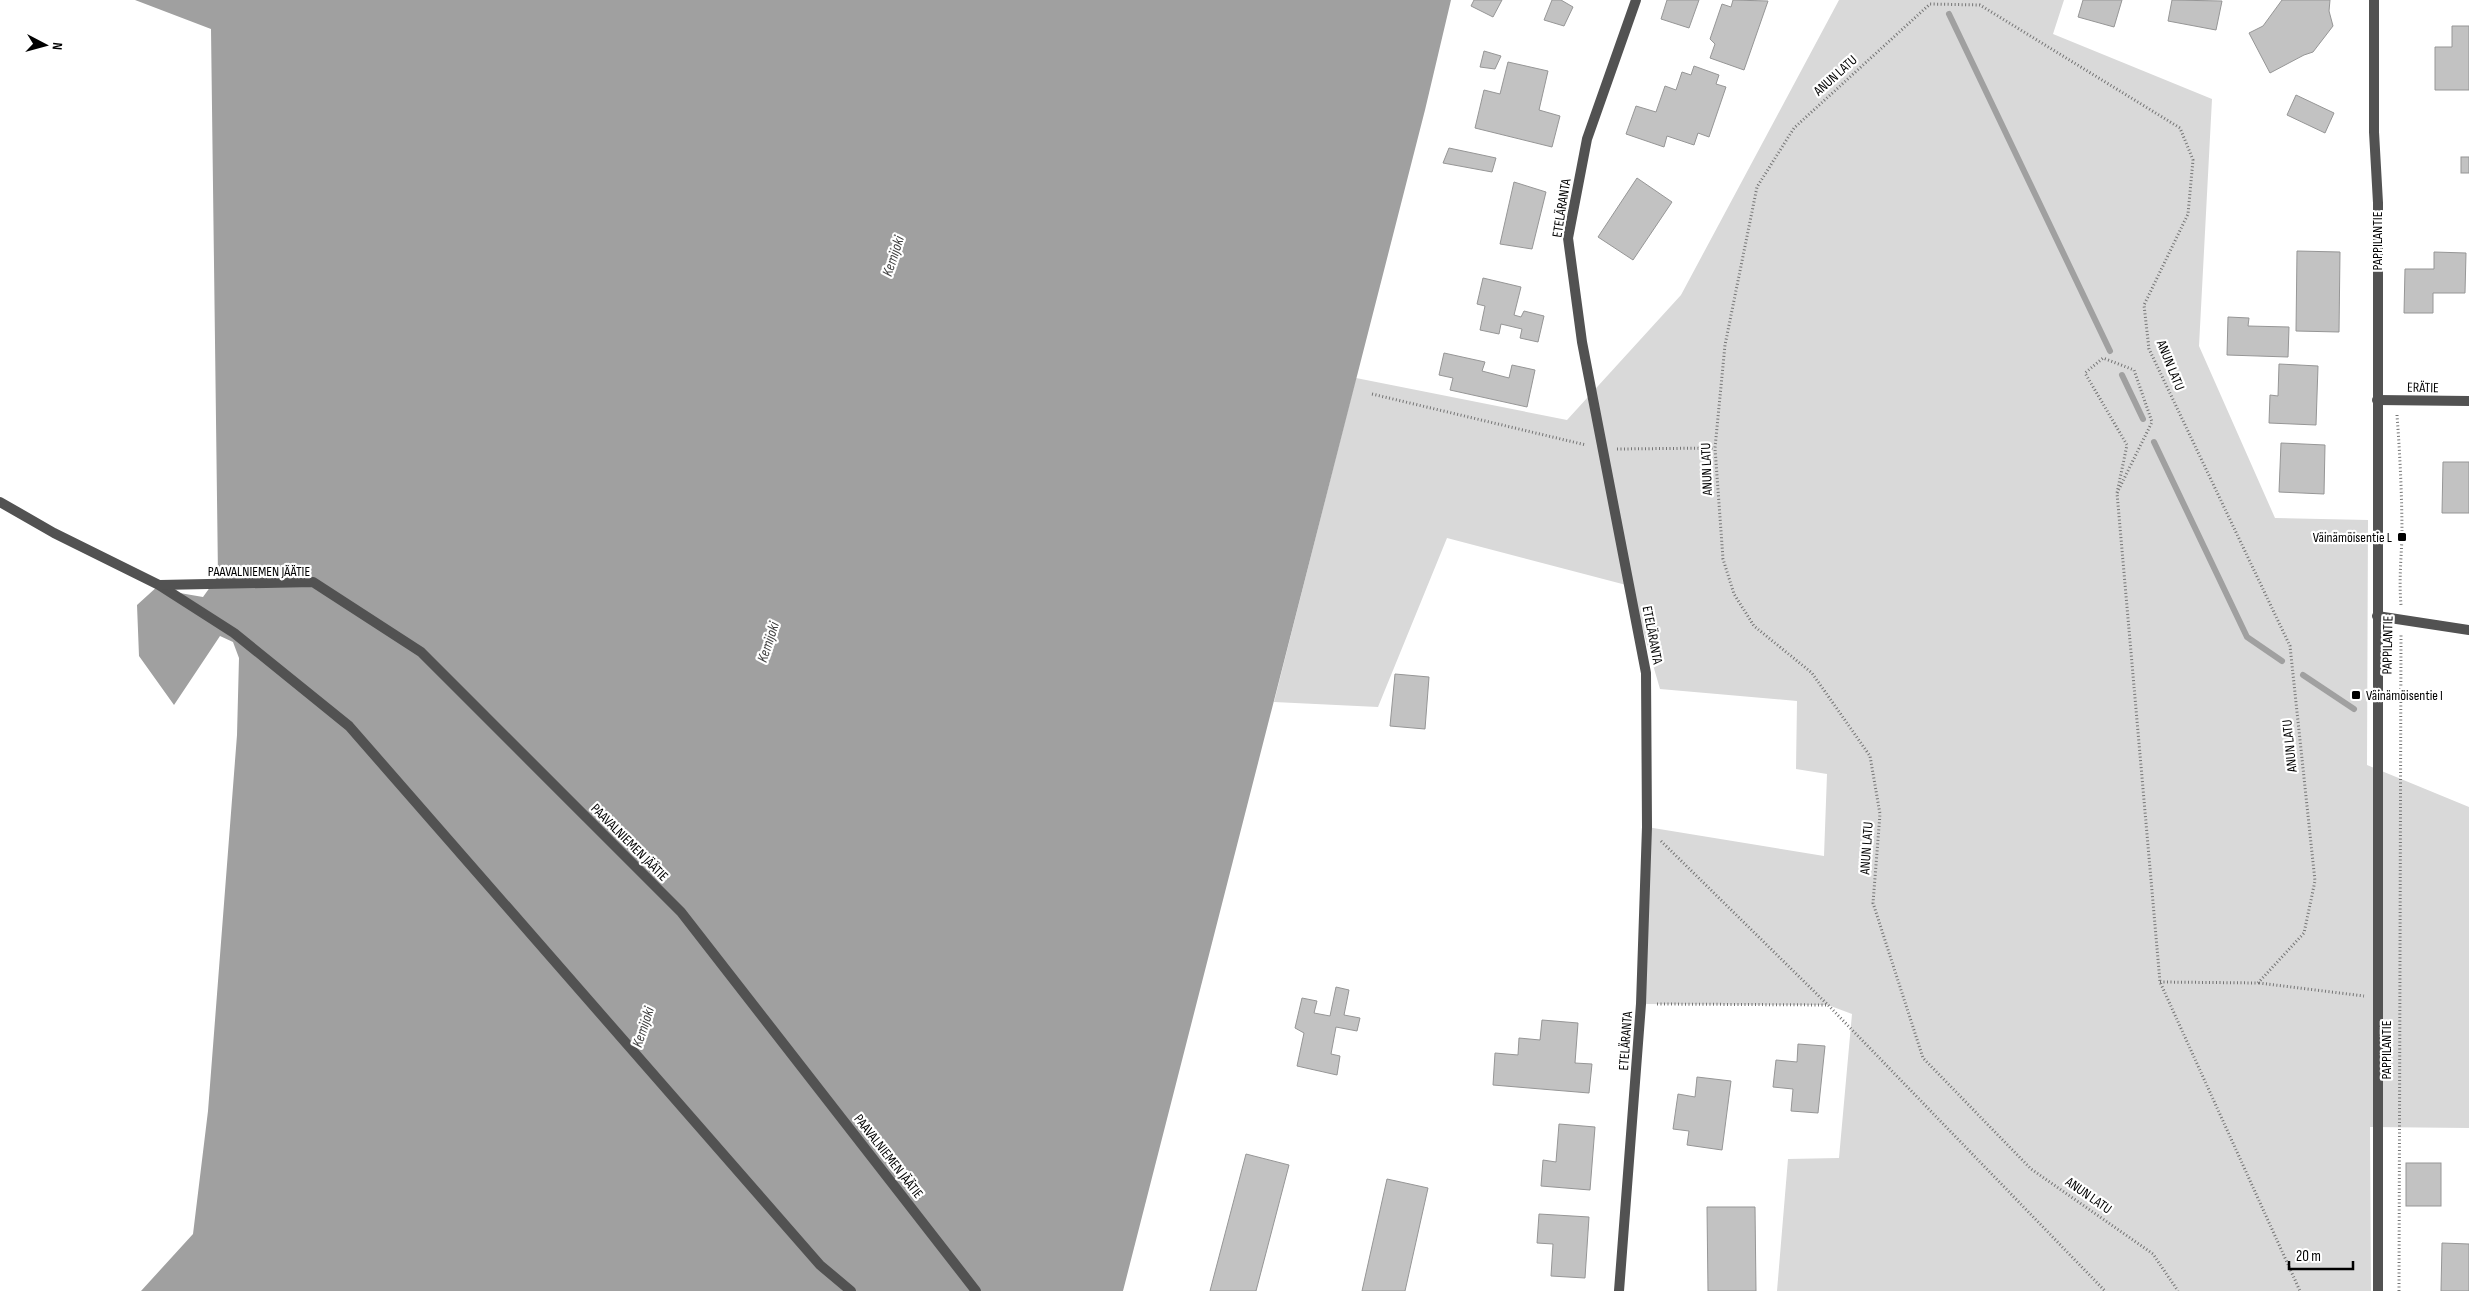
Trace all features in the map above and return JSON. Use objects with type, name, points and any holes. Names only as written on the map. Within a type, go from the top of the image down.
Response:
[{"type":"street","name":"ETELÄRANTA","points":[[1619,1291],[1641,1004],[1647,827],[1646,673],[1582,342],[1568,238],[1587,139],[1636,0]]},
{"type":"street","name":"PAPPILANTIE","points":[[2374,0],[2374,132],[2378,203],[2378,1291]]},
{"type":"street","name":"ERÄTIE","points":[[2377,400],[2469,401]]},
{"type":"street","name":"PAAVALNIEMEN JÄÄTIE","points":[[0,502],[54,533],[159,586],[234,633],[349,726],[820,1265],[851,1291]]},
{"type":"street","name":"PAAVALNIEMEN JÄÄTIE","points":[[159,586],[313,582],[421,652],[681,912],[976,1291]]},
{"type":"street","points":[[2378,616],[2469,630]]},
{"type":"path","name":"ANUN LATU","points":[[2178,1291],[2153,1254],[2031,1169],[1923,1058],[1873,903],[1880,814],[1870,756],[1812,673],[1754,626],[1734,594],[1723,559],[1715,448],[1724,344],[1757,187],[1794,128],[1930,4],[1980,6],[2180,128],[2193,160],[2188,214],[2144,305],[2149,349],[2290,646],[2315,881],[2304,933],[2258,983]]},
{"type":"path","points":[[2117,493],[2152,422],[2134,370],[2103,358],[2085,373],[2127,445],[2117,493],[2160,982],[2300,1291]]},
{"type":"path","points":[[1372,394],[1603,449],[1715,448]]},
{"type":"path","name":"PAPPILANTIE","points":[[2396,400],[2401,463],[2402,537],[2399,580],[2402,619],[2400,662],[2399,1291]]},
{"type":"path","points":[[1647,827],[1828,1005],[2105,1291]]},
{"type":"path","points":[[2160,982],[2258,983],[2400,999]]},
{"type":"path","points":[[1641,1004],[1828,1005]]},
{"type":"shaded area","points":[[1839,0],[2064,0],[2053,34],[2212,99],[2199,346],[2275,518],[2368,520],[2367,765],[2469,807],[2469,1128],[2370,1127],[2371,1291],[1777,1291],[1788,1159],[1839,1158],[1852,1014],[1828,1005],[1641,1004],[1647,827],[1824,856],[1827,774],[1796,769],[1797,701],[1660,689],[1630,586],[1447,538],[1378,707],[1274,702],[1356,378],[1567,420],[1681,295]]},
{"type":"water","name":"Kemijoki","points":[[135,0],[1451,0],[1425,110],[1123,1291],[141,1291],[193,1234],[208,1111],[237,735],[239,658],[233,642],[220,636],[174,705],[139,656],[137,605],[159,585],[174,592],[203,597],[218,576],[211,29]]},
{"type":"building","points":[[1474,0],[1502,0],[1493,17],[1471,6]]},
{"type":"building","points":[[1552,0],[1561,0],[1573,7],[1564,26],[1544,20]]},
{"type":"building","points":[[1667,0],[1699,0],[1689,28],[1661,19]]},
{"type":"building","points":[[1733,0],[1768,1],[1744,70],[1710,58],[1715,44],[1710,39],[1722,4],[1731,7]]},
{"type":"building","points":[[2083,0],[2122,0],[2114,27],[2078,17]]},
{"type":"building","points":[[2172,0],[2222,1],[2216,30],[2168,21]]},
{"type":"building","points":[[2282,0],[2330,0],[2329,11],[2333,26],[2313,52],[2270,73],[2249,33],[2263,26]]},
{"type":"building","points":[[2452,26],[2469,26],[2469,90],[2435,90],[2435,47],[2452,47]]},
{"type":"building","points":[[1484,51],[1501,56],[1495,69],[1480,67]]},
{"type":"building","points":[[1508,62],[1548,71],[1539,110],[1560,116],[1552,147],[1475,128],[1484,90],[1500,94]]},
{"type":"building","points":[[1694,66],[1719,75],[1716,84],[1726,87],[1709,137],[1698,133],[1694,145],[1667,136],[1664,147],[1626,134],[1636,106],[1656,112],[1665,86],[1676,90],[1682,72],[1691,75]]},
{"type":"building","points":[[2296,95],[2334,113],[2325,133],[2287,115]]},
{"type":"building","points":[[1449,148],[1496,158],[1492,172],[1443,163]]},
{"type":"building","points":[[2461,157],[2469,157],[2469,173],[2461,173]]},
{"type":"building","points":[[1637,178],[1672,202],[1633,260],[1598,237]]},
{"type":"building","points":[[1514,182],[1546,192],[1532,249],[1500,244]]},
{"type":"building","points":[[2297,251],[2340,252],[2339,332],[2296,331]]},
{"type":"building","points":[[2434,252],[2466,253],[2465,293],[2433,293],[2433,313],[2404,313],[2405,269],[2434,269]]},
{"type":"building","points":[[1483,278],[1521,287],[1514,315],[1521,317],[1524,311],[1544,316],[1538,342],[1520,338],[1522,329],[1501,324],[1499,334],[1480,330],[1485,306],[1477,304]]},
{"type":"building","points":[[2228,317],[2249,318],[2248,326],[2289,327],[2288,357],[2227,355]]},
{"type":"building","points":[[1444,353],[1485,362],[1482,371],[1509,378],[1512,365],[1535,370],[1527,407],[1450,390],[1453,378],[1439,375]]},
{"type":"building","points":[[2279,364],[2318,366],[2316,425],[2269,423],[2270,395],[2278,396]]},
{"type":"building","points":[[2281,443],[2325,445],[2324,494],[2279,492]]},
{"type":"building","points":[[2443,462],[2469,462],[2469,513],[2442,513]]},
{"type":"building","points":[[1395,674],[1429,677],[1425,729],[1390,726]]},
{"type":"building","points":[[1336,987],[1349,990],[1344,1015],[1360,1018],[1357,1031],[1336,1027],[1331,1054],[1340,1056],[1337,1075],[1297,1066],[1304,1033],[1295,1028],[1302,998],[1317,1001],[1314,1013],[1330,1016]]},
{"type":"building","points":[[1542,1020],[1578,1023],[1575,1063],[1592,1064],[1589,1093],[1493,1085],[1495,1053],[1518,1055],[1519,1038],[1540,1040]]},
{"type":"building","points":[[1798,1044],[1825,1046],[1818,1113],[1791,1111],[1793,1089],[1773,1087],[1776,1060],[1797,1062]]},
{"type":"building","points":[[1697,1077],[1731,1081],[1722,1150],[1687,1145],[1689,1131],[1673,1129],[1678,1094],[1695,1097]]},
{"type":"building","points":[[1559,1124],[1595,1127],[1590,1190],[1541,1186],[1543,1160],[1556,1162]]},
{"type":"building","points":[[1246,1154],[1289,1165],[1256,1291],[1210,1291]]},
{"type":"building","points":[[2406,1163],[2441,1163],[2441,1206],[2406,1206]]},
{"type":"building","points":[[1387,1179],[1428,1188],[1405,1291],[1362,1291]]},
{"type":"building","points":[[1707,1207],[1755,1207],[1756,1291],[1708,1291]]},
{"type":"building","points":[[1539,1214],[1589,1217],[1585,1278],[1551,1276],[1553,1244],[1537,1243]]},
{"type":"building","points":[[2442,1243],[2469,1244],[2469,1291],[2441,1291]]},
{"type":"waterway","points":[[1949,14],[2110,351]]},
{"type":"waterway","points":[[2122,375],[2143,419]]},
{"type":"waterway","points":[[2154,442],[2247,637],[2282,661]]},
{"type":"waterway","points":[[2303,675],[2354,709]]},
{"type":"place","name":"Väinämöisentie L","points":[[2402,537]]},
{"type":"place","name":"Väinämöisentie I","points":[[2356,695]]}]
